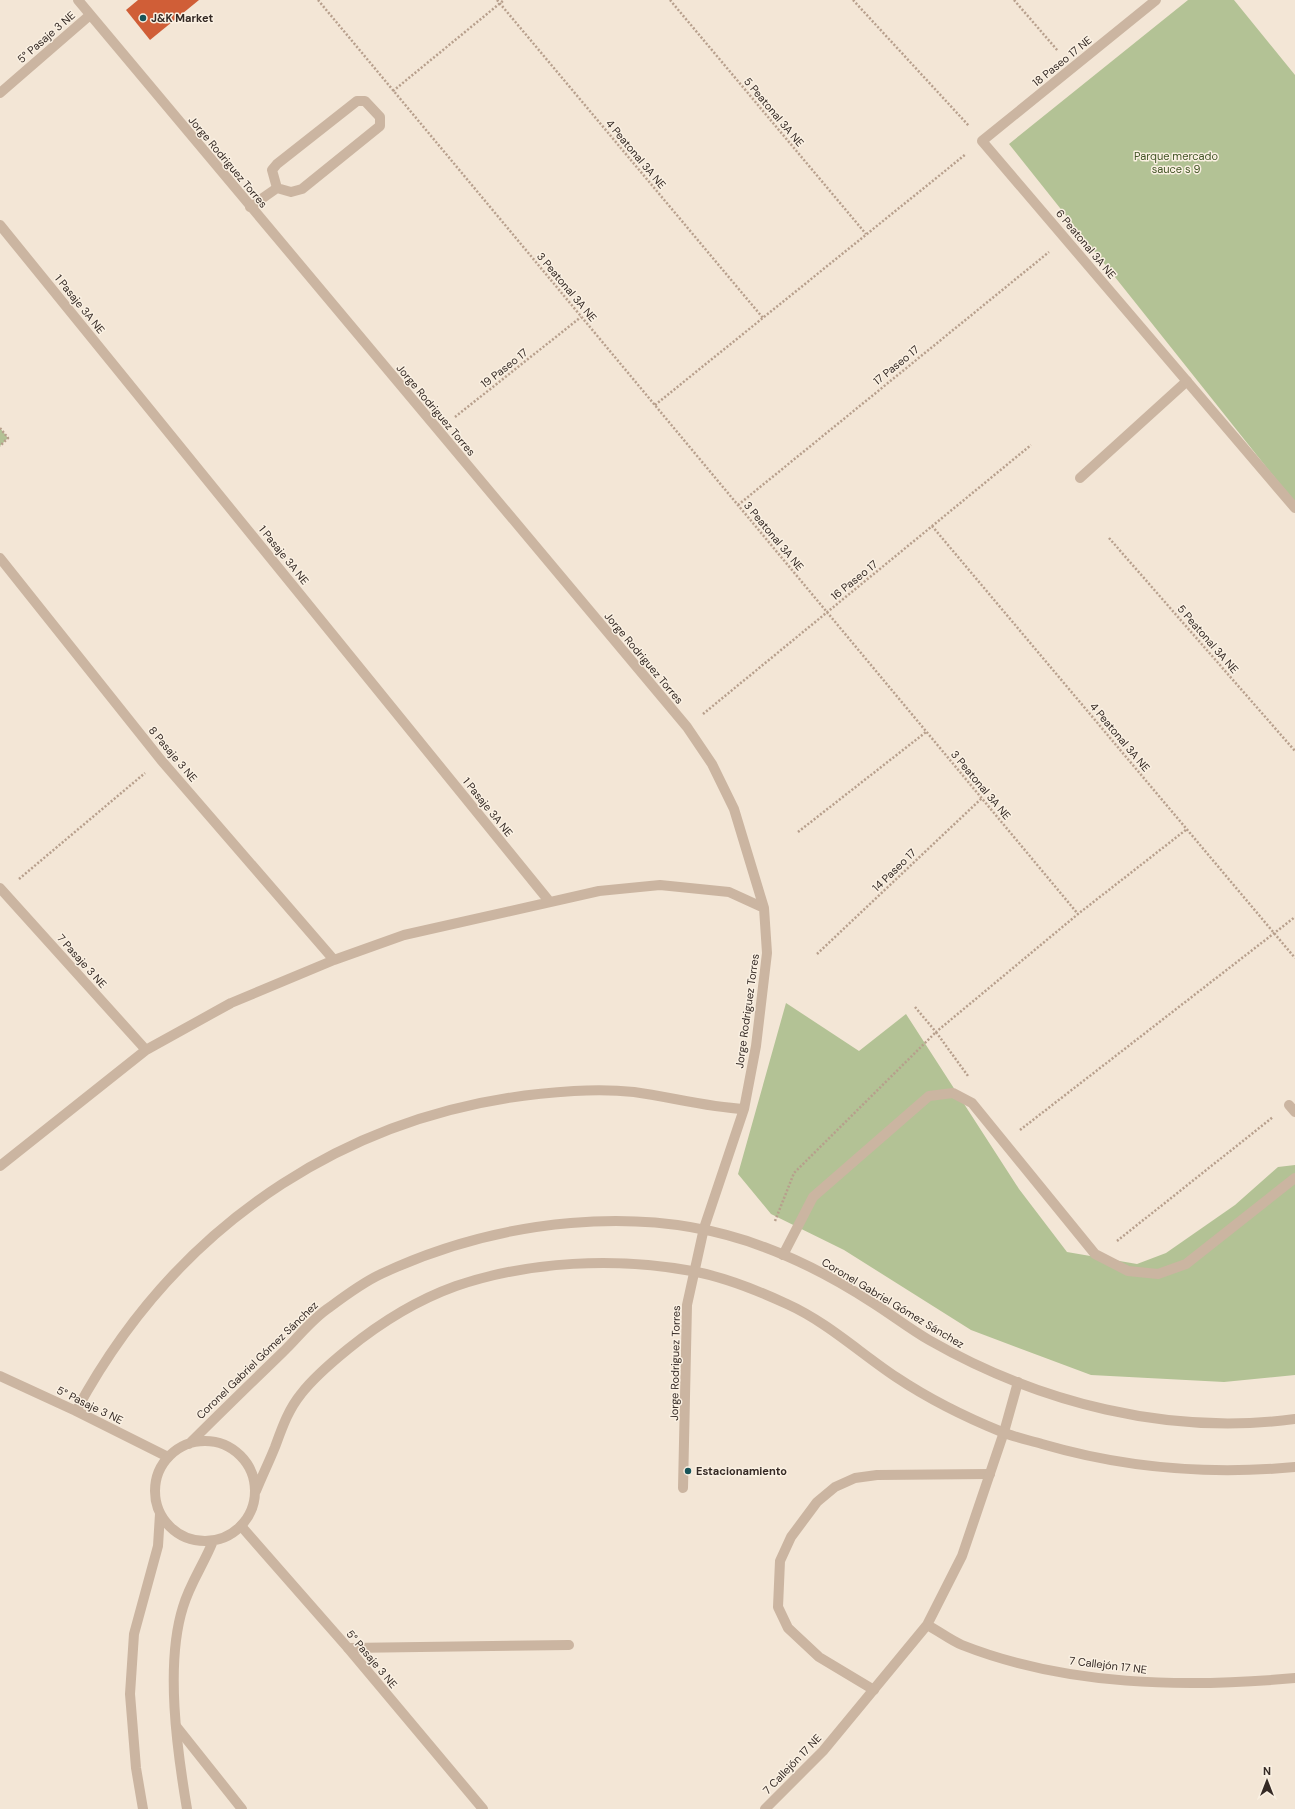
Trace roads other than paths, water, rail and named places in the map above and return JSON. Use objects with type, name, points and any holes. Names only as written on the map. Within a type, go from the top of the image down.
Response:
[{"type":"street","name":"Jorge Rodriguez Torres","points":[[78,0],[437,431],[687,727],[712,764],[734,809],[764,908],[767,953],[756,1046],[744,1109],[704,1228],[687,1305],[683,1488]]},
{"type":"street","name":"18 Paseo 17 NE","points":[[982,141],[1156,0]]},
{"type":"street","name":"5° Pasaje 3 NE","points":[[0,93],[90,15]]},
{"type":"street","points":[[357,101],[365,101],[380,117],[380,126],[302,189],[291,192],[277,188],[272,170],[277,164],[357,101]]},
{"type":"street","name":"6 Peatonal 3A NE","points":[[982,141],[1295,508]]},
{"type":"street","points":[[250,207],[277,188]]},
{"type":"street","name":"1 Pasaje 3A NE","points":[[0,224],[549,901]]},
{"type":"street","points":[[1080,478],[1187,381]]},
{"type":"street","name":"8 Pasaje 3 NE","points":[[0,558],[161,760],[334,960]]},
{"type":"street","points":[[0,1166],[146,1050],[231,1003],[334,960],[404,934],[599,891],[660,885],[729,892],[764,908]]},
{"type":"street","name":"7 Pasaje 3 NE","points":[[2,890],[146,1050]]},
{"type":"street","points":[[76,1411],[104,1362],[137,1316],[173,1273],[204,1244],[259,1199],[306,1168],[356,1143],[409,1122],[463,1107],[519,1096],[561,1093],[632,1092],[715,1107],[744,1109]]},
{"type":"street","points":[[783,1255],[813,1197],[929,1096],[953,1093],[972,1102],[1096,1254],[1128,1271],[1158,1274],[1186,1264],[1295,1178]]},
{"type":"street","name":"Coronel Gabriel Gómez Sánchez","points":[[189,1444],[326,1309],[378,1275],[436,1250],[492,1234],[540,1226],[585,1222],[644,1222],[704,1228],[764,1247],[818,1271],[928,1340],[978,1366],[1048,1394],[1126,1415],[1196,1423],[1262,1424],[1295,1420]]},
{"type":"street","points":[[256,1491],[252,1475],[245,1461],[234,1450],[220,1444],[204,1441],[189,1444],[177,1449],[168,1457],[160,1470],[155,1483],[155,1499],[160,1514],[169,1526],[182,1536],[197,1540],[213,1540],[228,1535],[241,1526],[249,1516],[254,1504],[256,1491],[284,1422],[300,1394],[332,1362],[368,1332],[413,1306],[456,1286],[524,1269],[584,1262],[644,1264],[694,1271],[739,1284],[790,1305],[833,1331],[895,1377],[932,1399],[1004,1432],[1072,1453],[1135,1465],[1189,1470],[1258,1470],[1295,1467]]},
{"type":"street","name":"5° Pasaje 3 NE","points":[[0,1376],[76,1411],[168,1457]]},
{"type":"street","name":"7 Callejón 17 NE","points":[[765,1809],[823,1751],[928,1625],[962,1556],[1004,1432],[1018,1382]]},
{"type":"street","points":[[874,1690],[819,1657],[788,1628],[778,1607],[780,1561],[791,1538],[817,1502],[835,1487],[856,1478],[878,1474],[990,1474]]},
{"type":"street","points":[[143,1809],[136,1768],[130,1694],[134,1634],[158,1546],[160,1514]]},
{"type":"street","name":"5° Pasaje 3 NE","points":[[241,1526],[348,1648],[482,1809]]},
{"type":"street","points":[[187,1809],[176,1726],[175,1650],[183,1608],[194,1576],[205,1561],[213,1540]]},
{"type":"street","name":"7 Callejón 17 NE","points":[[928,1625],[960,1644],[1008,1661],[1105,1678],[1175,1684],[1238,1683],[1295,1678]]},
{"type":"street","points":[[348,1648],[569,1645]]},
{"type":"street","points":[[176,1726],[242,1809]]},
{"type":"place","name":"J&K Market","points":[[143,18]]},
{"type":"place","name":"Estacionamiento","points":[[688,1471]]},
{"type":"park label","name":"Parque mercado sauce s 9","points":[[1176,162]]}]
